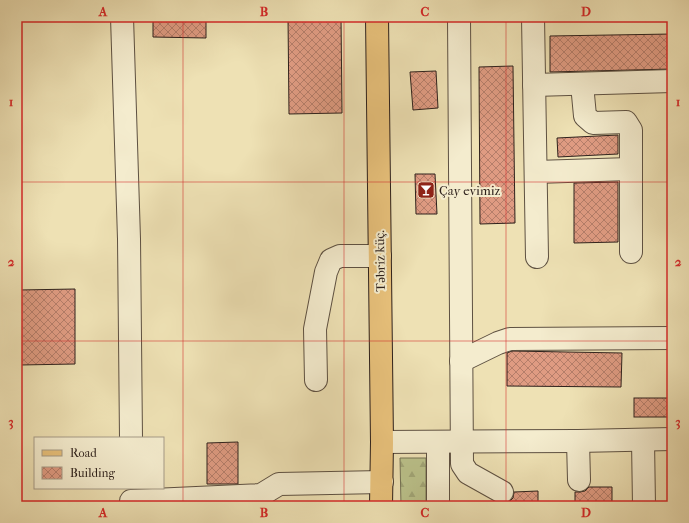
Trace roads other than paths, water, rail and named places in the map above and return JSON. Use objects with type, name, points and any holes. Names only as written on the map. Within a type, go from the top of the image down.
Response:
[{"type":"main road","name":"Təbriz küç.","points":[[377,17],[382,442],[381,506]]},
{"type":"street","points":[[122,17],[130,239],[131,437]]},
{"type":"street","points":[[459,17],[462,464],[468,473],[502,492]]},
{"type":"street","points":[[533,17],[537,257]]},
{"type":"street","points":[[534,85],[672,81]]},
{"type":"street","points":[[582,84],[585,116],[593,123],[626,122],[631,130],[631,252]]},
{"type":"street","points":[[536,172],[630,169]]},
{"type":"street","points":[[316,380],[315,329],[326,272],[331,260],[340,256],[380,256]]},
{"type":"street","points":[[461,362],[498,343],[510,339],[672,338]]},
{"type":"street","points":[[382,442],[672,439]]},
{"type":"street","points":[[643,440],[644,506]]},
{"type":"street","points":[[578,441],[579,480]]},
{"type":"street","points":[[438,442],[438,506]]},
{"type":"street","points":[[131,498],[261,495],[278,484],[382,482]]},
{"type":"place","name":"Çay evimiz","points":[[426,190]]}]
